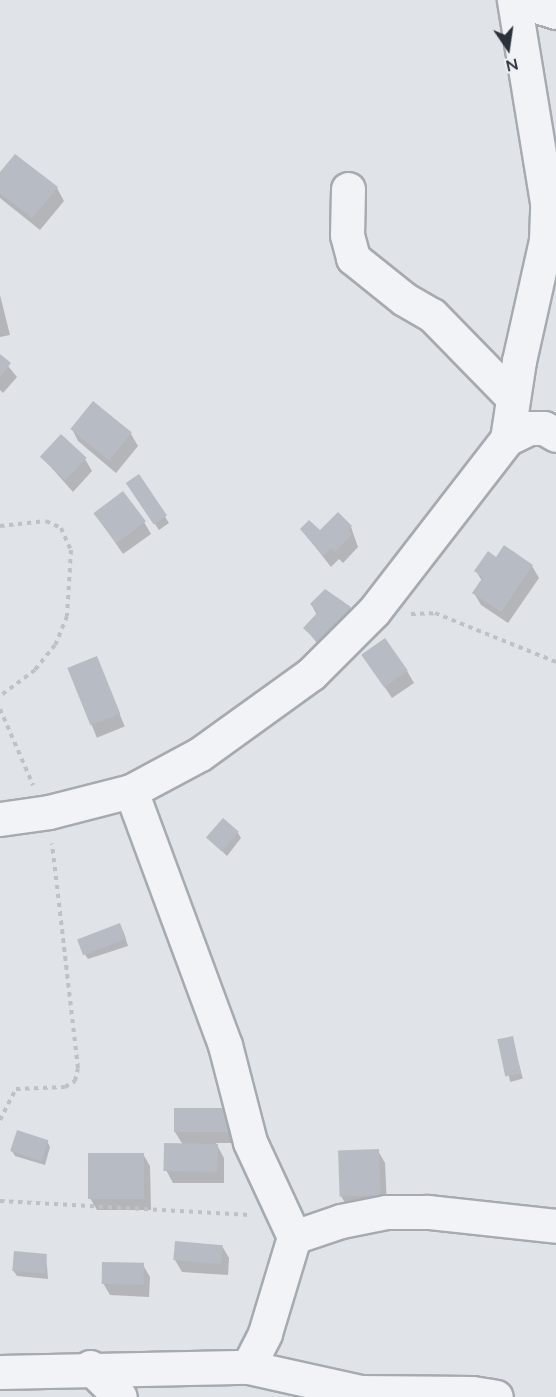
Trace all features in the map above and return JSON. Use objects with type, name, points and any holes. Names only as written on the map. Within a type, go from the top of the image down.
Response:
[{"type":"street","points":[[507,439],[513,398],[546,240],[547,202],[515,0],[556,12]]},
{"type":"street","points":[[348,189],[347,235],[353,258],[404,299],[432,315],[513,398]]},
{"type":"street","points":[[0,819],[46,812],[131,791],[200,754],[311,674],[374,610],[507,439],[530,428],[544,428],[556,435]]},
{"type":"street","points":[[131,791],[225,1045],[250,1142],[294,1237],[265,1333],[248,1367]]},
{"type":"street","points":[[294,1237],[386,1212],[428,1212],[556,1226]]},
{"type":"street","points":[[0,1372],[90,1368],[248,1367],[361,1392],[472,1393],[496,1397]]},
{"type":"street","points":[[90,1368],[120,1397]]},
{"type":"path","points":[[0,526],[46,521],[61,528],[71,550],[71,581],[67,616],[55,645],[35,670],[0,696]]},
{"type":"path","points":[[374,610],[435,613],[556,662]]},
{"type":"path","points":[[0,709],[46,812],[78,1068],[75,1081],[65,1088],[16,1089],[0,1120]]},
{"type":"path","points":[[0,1201],[230,1212],[262,1216],[294,1237]]},
{"type":"building","points":[[15,154],[58,187],[32,218],[0,193],[0,172]]},
{"type":"building","points":[[0,354],[11,363],[0,377]]},
{"type":"building","points":[[93,401],[132,432],[109,460],[70,429]]},
{"type":"building","points":[[61,434],[87,458],[65,481],[40,457]]},
{"type":"building","points":[[139,474],[167,515],[154,524],[126,483]]},
{"type":"building","points":[[123,491],[146,521],[116,544],[93,513]]},
{"type":"building","points":[[338,512],[352,526],[348,531],[352,534],[335,552],[331,548],[323,556],[300,529],[309,520],[320,530]]},
{"type":"building","points":[[504,545],[533,565],[501,612],[472,593],[483,577],[474,571],[488,551],[496,557]]},
{"type":"building","points":[[325,589],[351,607],[318,642],[303,628],[318,612],[310,604]]},
{"type":"building","points":[[385,638],[408,671],[384,687],[361,655]]},
{"type":"building","points":[[97,656],[120,713],[91,725],[67,668]]},
{"type":"building","points":[[223,818],[239,832],[222,851],[206,838]]},
{"type":"building","points":[[120,923],[126,939],[83,955],[77,939]]},
{"type":"building","points":[[513,1036],[521,1073],[505,1076],[497,1039]]},
{"type":"building","points":[[174,1108],[239,1108],[239,1132],[174,1132]]},
{"type":"building","points":[[17,1130],[48,1140],[42,1161],[10,1151]]},
{"type":"building","points":[[164,1143],[218,1144],[218,1172],[164,1171]]},
{"type":"building","points":[[379,1149],[381,1195],[340,1196],[338,1150]]},
{"type":"building","points":[[88,1153],[144,1153],[144,1199],[88,1199]]},
{"type":"building","points":[[175,1241],[223,1245],[221,1264],[173,1260]]},
{"type":"building","points":[[14,1251],[47,1254],[45,1274],[12,1271]]},
{"type":"building","points":[[102,1262],[144,1263],[144,1285],[102,1284]]}]
